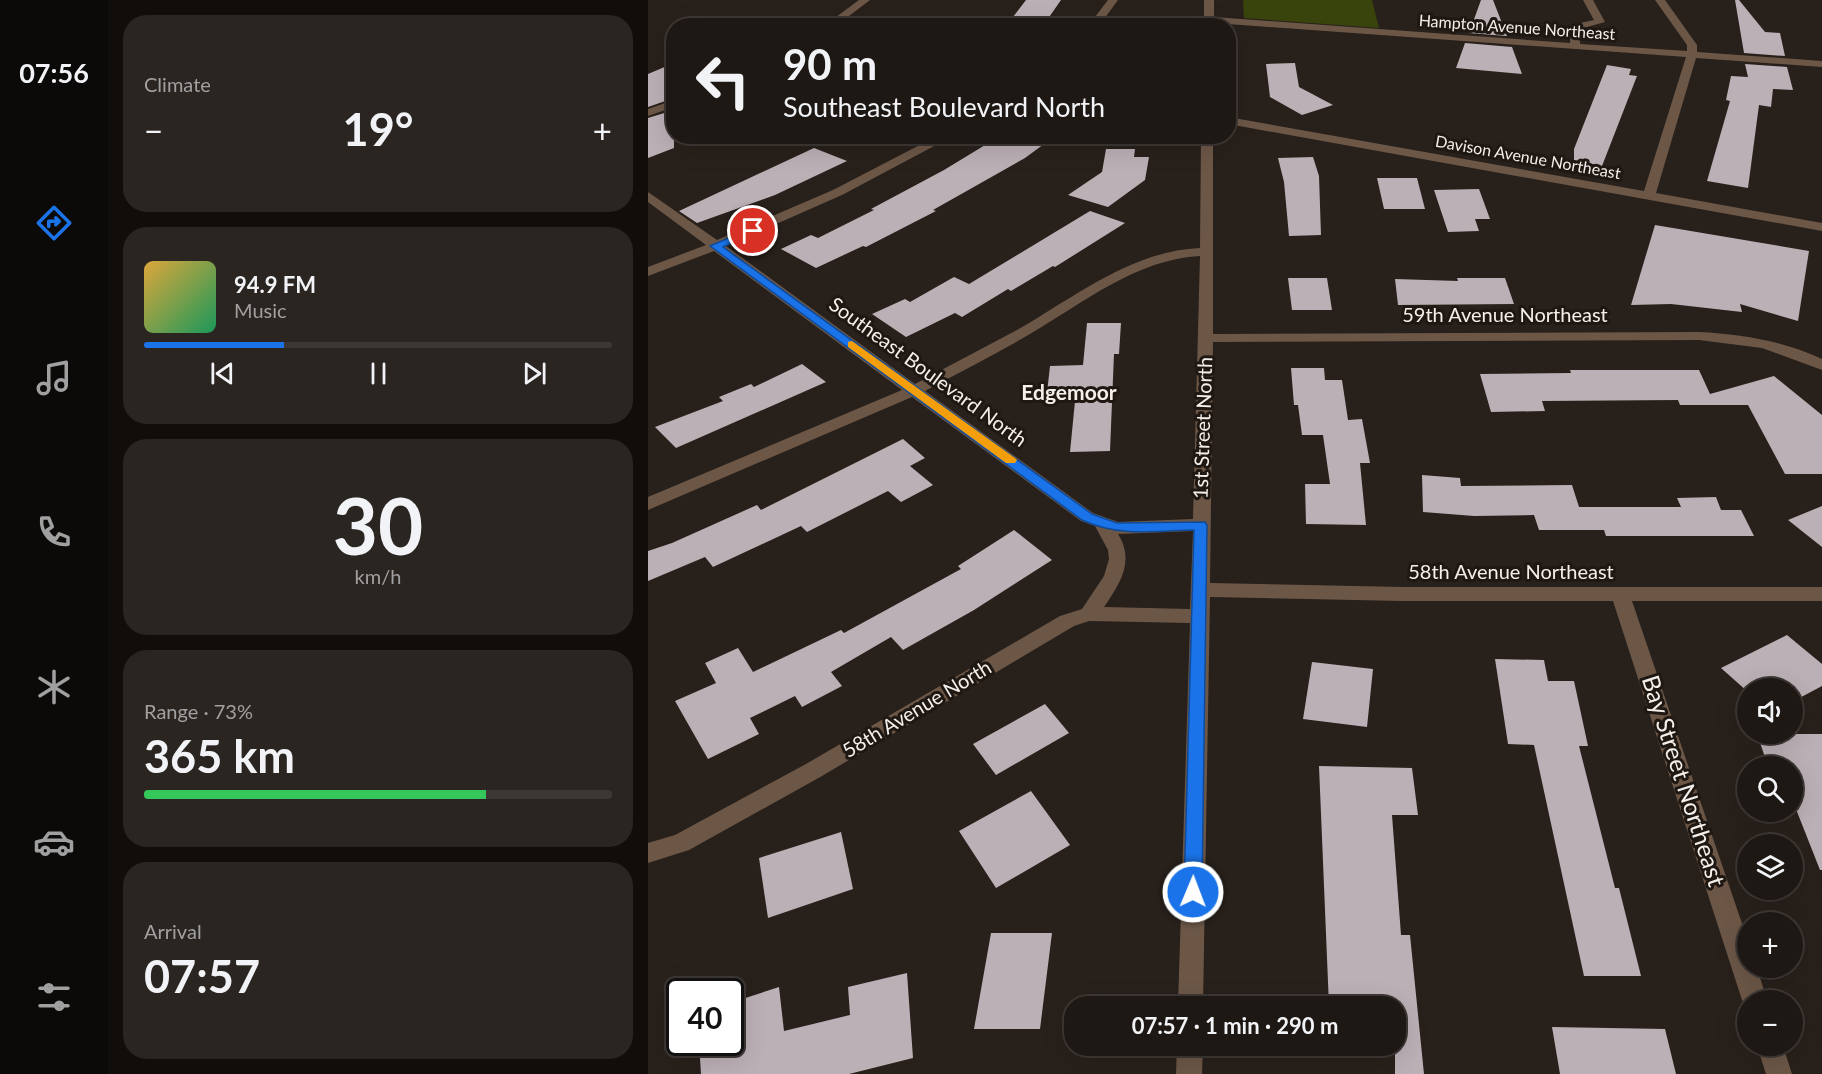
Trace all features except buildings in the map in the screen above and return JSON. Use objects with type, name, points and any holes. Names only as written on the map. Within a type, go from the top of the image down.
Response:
[{"type":"street","points":[[840,18],[865,0]]},
{"type":"street","points":[[1099,18],[1113,0]]},
{"type":"street","points":[[1209,0],[1209,18]]},
{"type":"street","points":[[1575,46],[1575,27],[1600,22],[1588,0]]},
{"type":"street","points":[[1649,196],[1692,54],[1692,45],[1660,0]]},
{"type":"street","name":"Hampton Avenue Northeast","points":[[1236,25],[1822,64]]},
{"type":"street","points":[[648,113],[666,106]]},
{"type":"street","name":"Davison Avenue Northeast","points":[[1236,121],[1822,227]]},
{"type":"street","points":[[648,272],[820,202],[873,177],[933,144]]},
{"type":"street","name":"1st Street North","points":[[1191,996],[1206,338],[1207,144]]},
{"type":"street","name":"Southeast Boulevard North","points":[[648,196],[1077,510],[1103,525],[1117,528],[1201,525]]},
{"type":"street","points":[[648,504],[915,390],[1022,333],[1133,267],[1161,257],[1206,252]]},
{"type":"street","name":"59th Avenue Northeast","points":[[1206,338],[1699,336],[1733,338],[1768,344],[1802,355],[1822,365]]},
{"type":"street","points":[[1089,614],[1111,581],[1118,563],[1117,548],[1103,525]]},
{"type":"street","name":"58th Avenue Northeast","points":[[1199,590],[1621,595],[1822,594]]},
{"type":"street","name":"Bay Street Northeast","points":[[1621,595],[1752,990]]},
{"type":"street","name":"58th Avenue North","points":[[648,853],[681,843],[899,722],[1067,621],[1089,614],[1198,616]]},
{"type":"street","points":[[1189,1074],[1190,1056]]},
{"type":"street","points":[[1773,1056],[1779,1074]]},
{"type":"green space","points":[[1243,0],[1372,0],[1379,28],[1244,18]]},
{"type":"slow traffic","points":[[852,344],[1010,460]]},
{"type":"district","name":"Edgemoor","points":[[1069,393]]},
{"type":"route","points":[[753,231],[716,246],[1087,517],[1103,525],[1117,528],[1201,525],[1193,892]]}]
